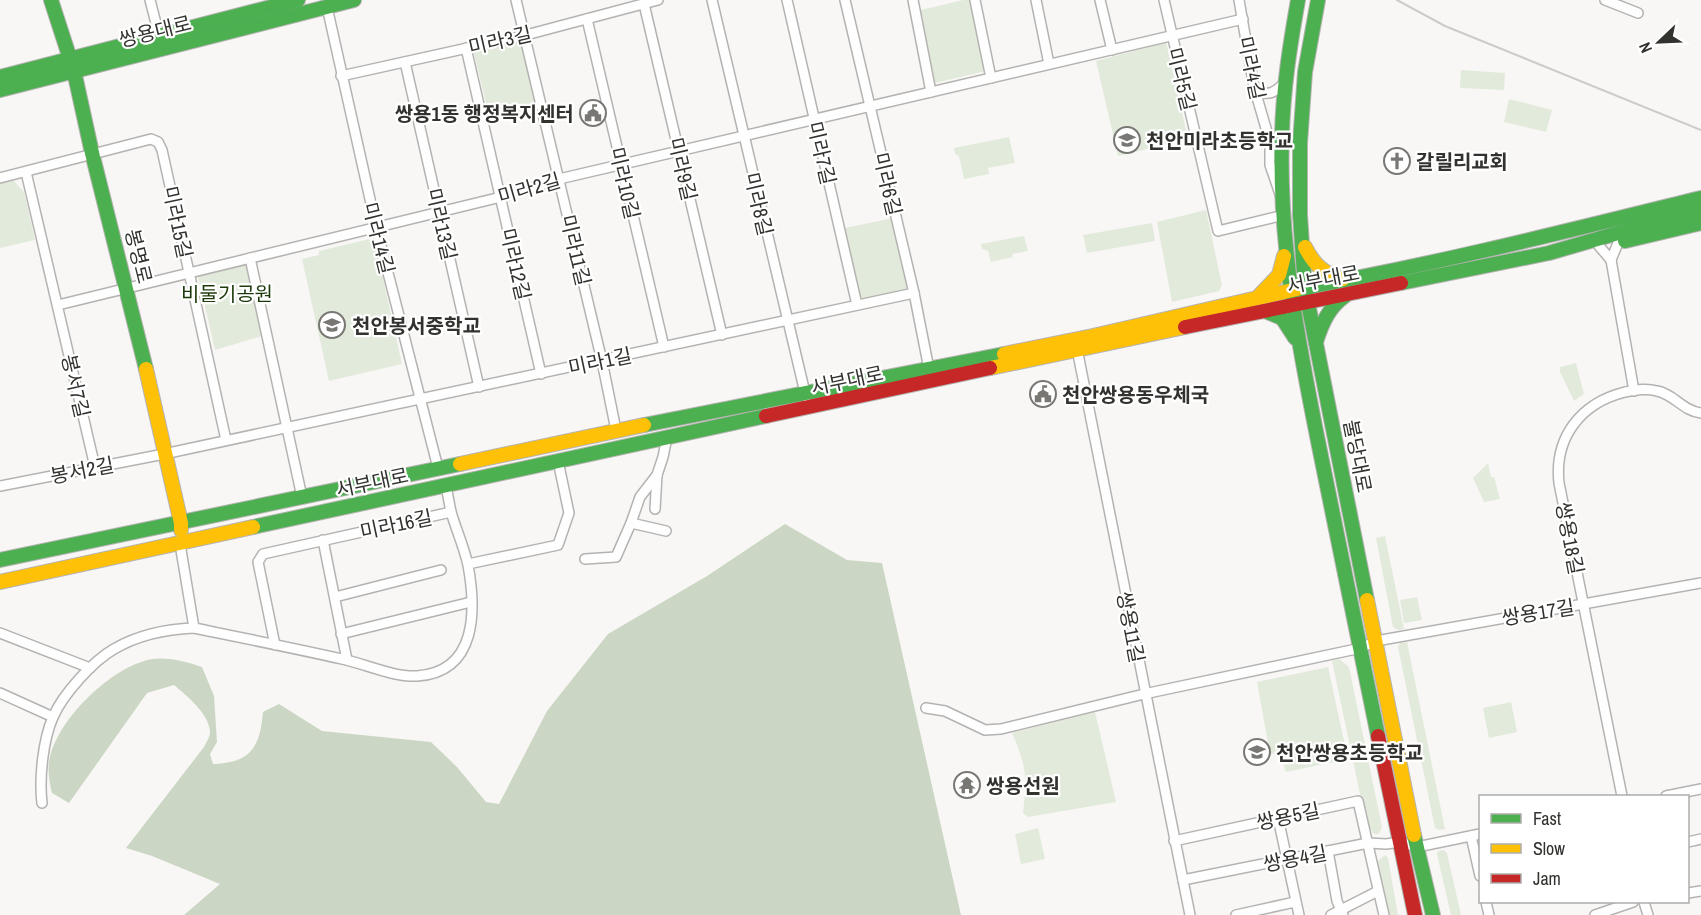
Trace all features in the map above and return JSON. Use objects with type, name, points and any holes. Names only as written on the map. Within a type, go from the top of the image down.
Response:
[{"type":"main road","name":"봉명로","points":[[51,0],[72,64],[127,288],[181,524],[180,544]]},
{"type":"main road","name":"쌍용대로","points":[[0,90],[159,35],[265,4],[298,0]]},
{"type":"main road","name":"쌍용대로","points":[[0,76],[72,64],[354,0]]},
{"type":"main road","name":"불당대로","points":[[1298,0],[1285,82],[1281,162],[1292,305],[1360,648],[1408,844],[1433,915]]},
{"type":"main road","name":"불당대로","points":[[1318,0],[1307,57],[1298,184],[1305,288],[1376,641],[1408,844],[1415,915]]},
{"type":"main road","points":[[1694,209],[1701,190]]},
{"type":"main road","points":[[1553,235],[1701,190]]},
{"type":"main road","name":"서부대로","points":[[0,582],[808,408],[1290,290],[1349,287],[1549,253],[1694,209],[1701,198]]},
{"type":"main road","name":"서부대로","points":[[2,556],[181,524],[616,430],[805,393],[929,369],[1265,311],[1307,302],[1349,287],[1553,235],[1694,209]]},
{"type":"main road","points":[[1549,253],[1618,243],[1701,223]]},
{"type":"main road","points":[[1257,298],[1279,275],[1284,256],[1286,233]]},
{"type":"main road","points":[[1301,237],[1316,266],[1349,287],[1322,324],[1316,344]]},
{"type":"main road","points":[[1265,311],[1282,318],[1301,350]]},
{"type":"street","points":[[150,0],[159,35]]},
{"type":"street","name":"미라11길","points":[[516,0],[602,361],[616,430]]},
{"type":"street","name":"미라3길","points":[[341,76],[526,35],[658,0]]},
{"type":"street","name":"미라8길","points":[[712,0],[808,408]]},
{"type":"street","name":"미라7길","points":[[787,0],[857,305]]},
{"type":"street","name":"미라6길","points":[[845,0],[914,293],[929,369]]},
{"type":"street","points":[[913,0],[931,92]]},
{"type":"street","points":[[975,0],[991,78]]},
{"type":"street","points":[[1036,0],[1049,64]]},
{"type":"street","points":[[1100,0],[1112,50]]},
{"type":"street","name":"미라5길","points":[[1164,0],[1218,231],[1284,210]]},
{"type":"street","name":"미라4길","points":[[1239,0],[1255,91],[1270,142],[1270,165],[1284,210]]},
{"type":"street","points":[[1605,0],[1638,13]]},
{"type":"street","name":"미라9길","points":[[644,4],[722,335]]},
{"type":"street","name":"미라14길","points":[[327,7],[376,226],[438,468]]},
{"type":"street","name":"미라10길","points":[[587,19],[664,348]]},
{"type":"street","name":"미라2길","points":[[127,288],[501,197],[559,179],[679,150],[1243,19]]},
{"type":"street","name":"미라12길","points":[[466,48],[542,374]]},
{"type":"street","name":"미라13길","points":[[405,62],[479,387]]},
{"type":"street","points":[[1255,91],[1273,94],[1285,82]]},
{"type":"street","name":"미라15길","points":[[92,153],[151,139],[158,142],[162,150],[226,440]]},
{"type":"street","points":[[0,178],[92,153]]},
{"type":"street","name":"봉서7길","points":[[26,172],[95,467]]},
{"type":"street","points":[[1611,260],[1618,243]]},
{"type":"street","points":[[1599,246],[1611,260],[1634,391]]},
{"type":"street","points":[[250,258],[285,429],[302,497]]},
{"type":"street","points":[[58,305],[127,288]]},
{"type":"street","name":"미라1길","points":[[164,454],[914,293]]},
{"type":"street","name":"쌍용11길","points":[[1076,344],[1144,694],[1190,915]]},
{"type":"street","name":"쌍용18길","points":[[1622,795],[1559,483],[1559,456],[1567,433],[1580,417],[1603,400],[1646,389],[1660,391],[1689,411],[1701,413]]},
{"type":"street","points":[[655,509],[657,475],[667,437]]},
{"type":"street","name":"봉서2길","points":[[0,486],[164,454]]},
{"type":"street","points":[[468,564],[558,545],[569,513],[558,461]]},
{"type":"street","points":[[585,559],[616,557],[640,497],[657,475]]},
{"type":"street","points":[[446,486],[451,512]]},
{"type":"street","name":"미라16길","points":[[53,717],[66,696],[90,668],[114,649],[144,636],[177,629],[194,628],[346,660],[392,673],[417,676],[437,672],[452,663],[463,651],[469,637],[473,615],[468,564],[451,512],[263,554],[258,562],[275,645]]},
{"type":"street","points":[[631,523],[666,531]]},
{"type":"street","points":[[323,540],[346,660]]},
{"type":"street","points":[[180,544],[194,628]]},
{"type":"street","points":[[335,597],[441,570]]},
{"type":"street","name":"쌍용17길","points":[[926,708],[945,711],[985,730],[1001,729],[1144,694],[1360,648],[1376,641],[1701,583]]},
{"type":"street","points":[[341,634],[471,602]]},
{"type":"street","points":[[0,633],[90,668]]},
{"type":"street","points":[[0,693],[53,717],[39,782],[42,803]]},
{"type":"street","points":[[1671,795],[1701,789]]},
{"type":"street","name":"쌍용5길","points":[[1174,841],[1358,801],[1368,843]]},
{"type":"street","points":[[1278,818],[1299,915]]},
{"type":"street","points":[[1476,835],[1479,866]]},
{"type":"street","name":"쌍용4길","points":[[1183,880],[1368,843],[1408,844],[1476,835]]},
{"type":"street","points":[[1368,843],[1384,915]]},
{"type":"street","points":[[1328,851],[1337,901],[1342,912]]},
{"type":"street","points":[[1331,915],[1342,912],[1378,891]]},
{"type":"street","points":[[1236,915],[1295,902]]},
{"type":"street","points":[[1595,915],[1630,903]]},
{"type":"green space","points":[[972,0],[986,71],[935,83],[921,10]]},
{"type":"green space","points":[[520,38],[542,106],[490,119],[474,54],[477,50]]},
{"type":"green space","points":[[1166,42],[1188,139],[1118,156],[1096,61]]},
{"type":"green space","points":[[1461,70],[1505,73],[1504,90],[1460,88]]},
{"type":"green space","points":[[1509,99],[1552,110],[1546,132],[1504,122]]},
{"type":"green space","points":[[1009,137],[1015,163],[988,168],[989,174],[964,179],[959,156],[955,154],[954,148]]},
{"type":"green space","points":[[13,180],[24,192],[35,240],[0,248],[0,183]]},
{"type":"green space","points":[[1206,210],[1222,285],[1219,291],[1172,302],[1157,222]]},
{"type":"green space","points":[[893,218],[908,287],[906,290],[862,299],[859,296],[845,228]]},
{"type":"green space","points":[[1152,223],[1155,241],[1087,253],[1083,235]]},
{"type":"green space","points":[[1024,236],[1028,251],[1012,254],[1013,257],[991,262],[988,251],[982,249],[981,244]]},
{"type":"green space","points":[[374,238],[402,364],[329,381],[302,259],[319,255],[319,251]]},
{"type":"green space","name":"비둘기공원","points":[[242,263],[247,266],[262,336],[215,350],[198,277],[200,272]]},
{"type":"green space","points":[[1576,363],[1584,394],[1574,401],[1560,372],[1560,367]]},
{"type":"green space","points":[[1488,463],[1500,499],[1484,502],[1473,478]]},
{"type":"green space","points":[[785,524],[847,560],[882,563],[961,915],[184,915],[220,884],[152,856],[126,848],[204,747],[210,734],[207,720],[202,713],[174,685],[147,693],[69,803],[52,793],[49,775],[50,757],[55,742],[74,713],[100,686],[115,675],[144,661],[166,659],[202,667],[214,696],[217,742],[210,754],[213,764],[236,760],[251,751],[259,735],[263,712],[279,704],[322,731],[431,742],[457,767],[486,802],[499,804],[547,711],[608,634],[707,576]]},
{"type":"green space","points":[[1385,536],[1404,629],[1398,630],[1393,627],[1376,538]]},
{"type":"green space","points":[[1417,597],[1422,620],[1404,623],[1400,600]]},
{"type":"green space","points":[[1407,642],[1445,829],[1435,828],[1398,647],[1400,643]]},
{"type":"green space","points":[[1339,659],[1349,667],[1382,827],[1379,834],[1374,834],[1370,828],[1360,794],[1332,661]]},
{"type":"green space","points":[[1328,667],[1348,759],[1286,772],[1280,753],[1270,754],[1257,682]]},
{"type":"green space","points":[[1511,702],[1517,732],[1489,738],[1483,708]]},
{"type":"green space","points":[[1095,712],[1116,802],[1028,817],[1023,813],[1025,781],[1023,764],[1012,733]]},
{"type":"green space","points":[[1038,828],[1045,859],[1021,864],[1015,834]]},
{"type":"green space","points":[[1444,850],[1447,853],[1461,915],[1451,915],[1437,854],[1438,851]]},
{"type":"green space","points":[[1385,855],[1388,858],[1398,915],[1388,915],[1376,863]]},
{"type":"railway","points":[[1397,0],[1445,26],[1701,130]]},
{"type":"traffic: fast","points":[[51,0],[74,71],[146,369]]},
{"type":"traffic: fast","points":[[0,77],[298,0]]},
{"type":"traffic: fast","points":[[0,90],[354,0]]},
{"type":"traffic: fast","points":[[1298,0],[1287,67],[1283,118],[1283,214],[1287,254],[1305,373],[1378,736]]},
{"type":"traffic: fast","points":[[1318,0],[1305,72],[1300,143],[1300,215],[1305,288],[1367,600]]},
{"type":"traffic: fast","points":[[1297,289],[1449,258],[1701,198]]},
{"type":"traffic: fast","points":[[1401,283],[1549,253],[1701,209]]},
{"type":"traffic: fast","points":[[1625,241],[1701,223]]},
{"type":"traffic: fast","points":[[1316,342],[1327,316],[1345,296]]},
{"type":"traffic: fast","points":[[1265,311],[1282,318],[1295,338]]},
{"type":"traffic: fast","points":[[644,425],[1004,354]]},
{"type":"traffic: fast","points":[[253,527],[766,416]]},
{"type":"traffic: fast","points":[[0,560],[460,464]]},
{"type":"traffic: fast","points":[[1414,835],[1433,915]]},
{"type":"traffic: slow","points":[[1305,247],[1320,268],[1343,279]]},
{"type":"traffic: slow","points":[[1258,297],[1279,275],[1284,256]]},
{"type":"traffic: slow","points":[[1004,354],[1297,289]]},
{"type":"traffic: slow","points":[[990,368],[1185,327]]},
{"type":"traffic: slow","points":[[146,369],[181,530]]},
{"type":"traffic: slow","points":[[460,464],[644,425]]},
{"type":"traffic: slow","points":[[0,582],[253,527]]},
{"type":"traffic: slow","points":[[1367,600],[1414,835]]},
{"type":"traffic: jam","points":[[1185,327],[1401,283]]},
{"type":"traffic: jam","points":[[766,416],[990,368]]},
{"type":"traffic: jam","points":[[1378,736],[1415,915]]},
{"type":"place","name":"쌍용1동 행정복지센터","points":[[593,113]]},
{"type":"place","name":"천안미라초등학교","points":[[1127,140]]},
{"type":"place","name":"갈릴리교회","points":[[1397,161]]},
{"type":"place","name":"천안봉서중학교","points":[[332,325]]},
{"type":"place","name":"천안쌍용동우체국","points":[[1043,394]]},
{"type":"place","name":"천안쌍용초등학교","points":[[1257,752]]},
{"type":"place","name":"쌍용선원","points":[[967,785]]}]
